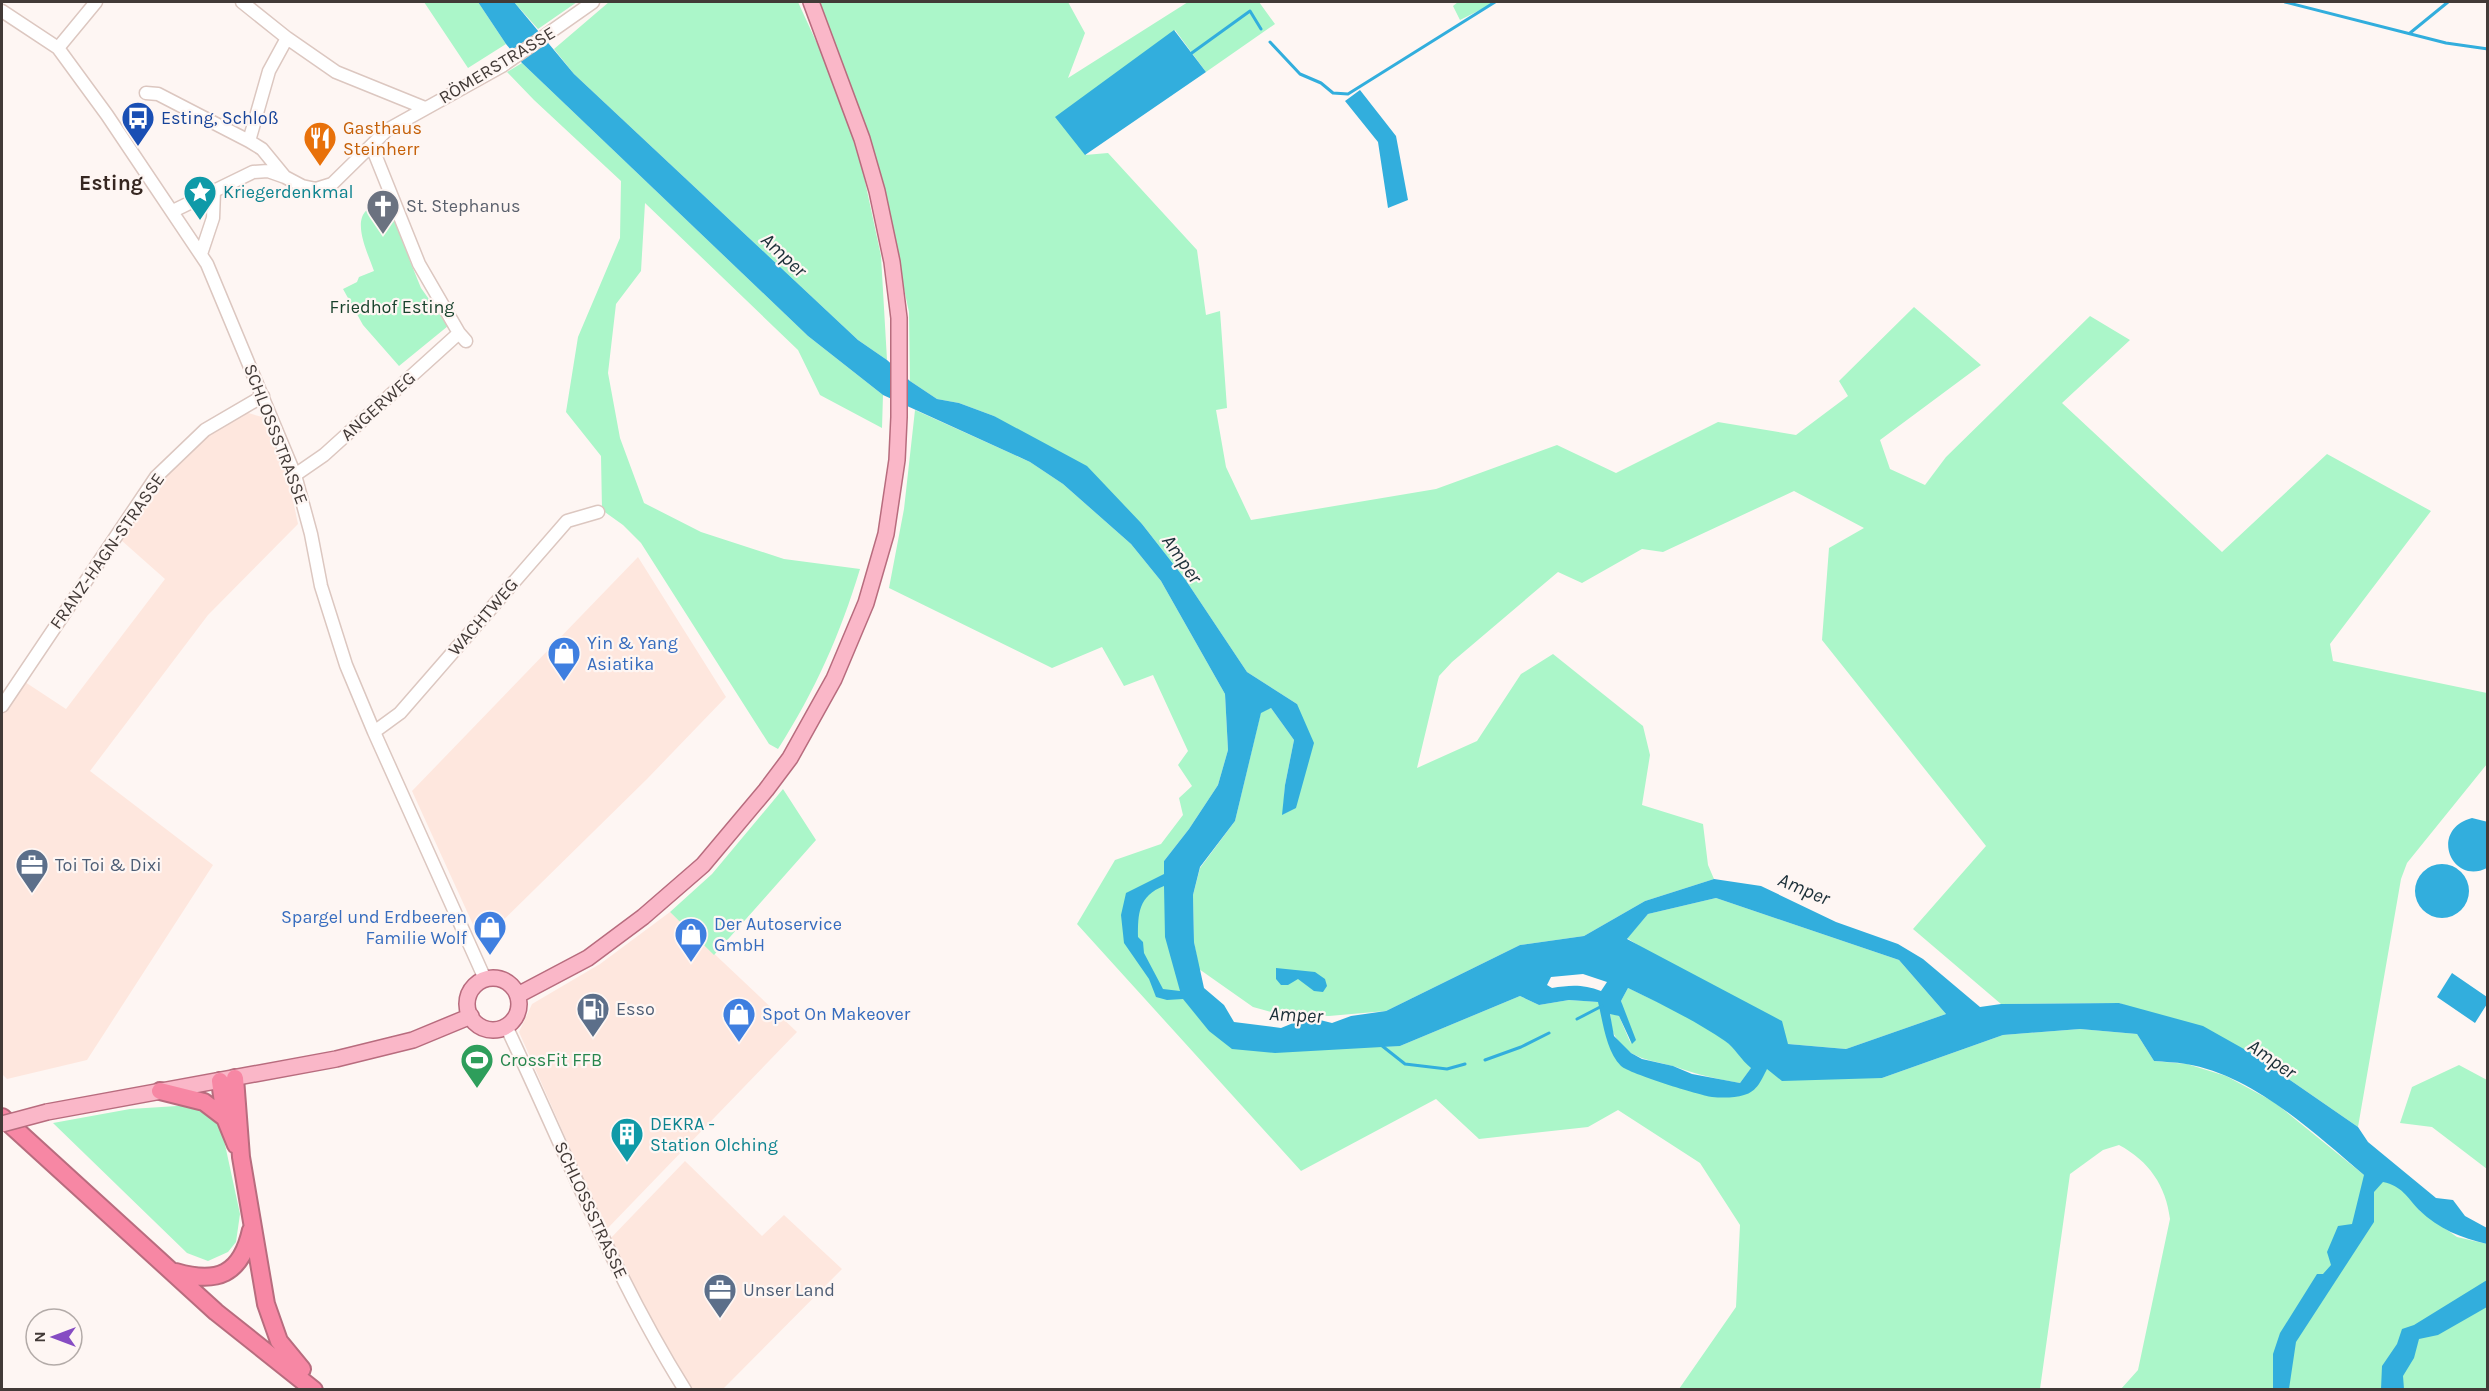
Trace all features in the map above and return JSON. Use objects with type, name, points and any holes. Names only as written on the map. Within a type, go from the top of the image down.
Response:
[{"type":"highway","points":[[228,1079],[225,1118],[241,1157]]},
{"type":"highway","points":[[228,1079],[266,1304],[273,1328],[288,1354],[305,1372],[312,1388]]},
{"type":"highway","points":[[160,1091],[204,1102],[225,1118]]},
{"type":"highway","points":[[2,1117],[216,1312],[312,1388]]},
{"type":"highway","points":[[172,1270],[196,1278],[223,1274],[235,1267],[244,1255],[252,1226]]},
{"type":"main road","points":[[518,995],[588,958],[643,917],[703,865],[790,758],[834,679],[866,603],[886,534],[897,460],[899,318],[892,262],[877,191],[858,129],[810,2]]},
{"type":"main road","points":[[485,979],[501,979],[514,988],[518,995],[517,1013],[506,1026],[490,1029],[482,1027],[471,1016],[468,1009],[469,994],[473,987],[485,979]]},
{"type":"main road","points":[[2,1125],[47,1112],[336,1059],[413,1040],[471,1016]]},
{"type":"street","points":[[58,48],[96,2]]},
{"type":"street","points":[[242,2],[287,38],[336,72],[425,108]]},
{"type":"street","name":"RÖMERSTRASSE","points":[[173,211],[253,172],[268,171],[302,186],[316,189],[332,183],[372,147],[387,130],[502,66],[593,2]]},
{"type":"street","name":"SCHLOSSSTRASSE","points":[[2,11],[58,48],[201,254],[295,475],[329,611],[346,665],[485,979]]},
{"type":"street","points":[[249,141],[269,71],[287,38]]},
{"type":"street","points":[[146,93],[158,94],[249,141],[262,149],[285,177]]},
{"type":"street","name":"ANGERWEG","points":[[295,475],[324,455],[462,337],[419,264],[372,147]]},
{"type":"street","points":[[201,254],[213,218],[213,191]]},
{"type":"street","name":"FRANZ-HAGN-STRASSE","points":[[2,706],[156,477],[205,430],[263,396]]},
{"type":"street","name":"WACHTWEG","points":[[374,732],[400,713],[567,521],[598,512]]},
{"type":"street","name":"SCHLOSSSTRASSE","points":[[506,1026],[604,1239],[660,1350],[685,1389]]},
{"type":"shaded area","points":[[245,412],[262,417],[288,476],[298,524],[208,615],[90,771],[213,865],[87,1060],[7,1079],[2,1074],[2,715],[25,682],[66,709],[165,579],[121,540],[162,479],[201,439]]},
{"type":"shaded area","points":[[638,557],[726,697],[647,779],[481,942],[412,791]]},
{"type":"shaded area","points":[[670,912],[797,1032],[606,1230],[519,1032],[532,1004],[600,964]]},
{"type":"shaded area","points":[[685,1161],[762,1236],[784,1215],[842,1269],[723,1389],[691,1389],[608,1241]]},
{"type":"green space","points":[[424,2],[478,2],[506,44],[468,68]]},
{"type":"green space","points":[[514,2],[577,2],[538,29]]},
{"type":"green space","points":[[609,2],[798,2],[837,87],[863,172],[881,256],[887,360],[858,340],[574,74],[554,49]]},
{"type":"green space","points":[[818,2],[1068,2],[1085,33],[1068,78],[1188,2],[1259,2],[1275,24],[1206,72],[1175,30],[1085,155],[1108,153],[1197,250],[1206,315],[1220,311],[1227,408],[1216,410],[1226,467],[1251,520],[1436,489],[1557,445],[1616,473],[1718,422],[1796,435],[1848,396],[1839,381],[1914,307],[1981,365],[1880,440],[1890,469],[1925,485],[1946,457],[2090,316],[2130,340],[2062,403],[2222,552],[2327,454],[2431,511],[2330,644],[2333,661],[2487,693],[2487,764],[2407,863],[2401,879],[2358,1127],[2251,1053],[2119,1003],[2001,1004],[1913,929],[1986,846],[1822,640],[1829,548],[1864,528],[1794,491],[1663,552],[1642,549],[1582,583],[1558,572],[1452,662],[1439,676],[1417,768],[1477,741],[1521,674],[1553,654],[1643,726],[1650,755],[1642,805],[1703,824],[1708,865],[1714,879],[1645,901],[1584,936],[1520,945],[1386,1011],[1329,1016],[1278,1014],[1253,1007],[1199,969],[1194,942],[1193,895],[1200,868],[1235,821],[1261,712],[1271,708],[1294,740],[1285,785],[1283,814],[1296,807],[1297,704],[1247,672],[1185,579],[1142,524],[994,416],[959,403],[937,399],[910,381],[909,312],[878,168],[848,77]]},
{"type":"green space","points":[[1458,2],[1496,2],[1460,20],[1453,6]]},
{"type":"green space","points":[[522,63],[808,336],[883,395],[882,428],[820,395],[798,350],[645,203],[641,271],[616,304],[608,373],[620,438],[644,503],[701,532],[784,559],[860,569],[844,617],[825,662],[804,706],[778,749],[769,744],[641,543],[623,525],[602,510],[601,456],[566,412],[578,337],[620,238],[621,181],[507,72]]},
{"type":"green space","name":"Friedhof Esting","points":[[392,202],[421,288],[448,326],[399,366],[363,325],[343,289],[357,282],[359,277],[374,271],[362,237],[362,217],[367,209],[377,204]]},
{"type":"green space","points":[[915,410],[1030,462],[1063,484],[1131,544],[1161,581],[1225,694],[1228,750],[1218,785],[1189,829],[1164,861],[1209,1031],[1361,1047],[1400,1046],[1520,996],[1539,1005],[1569,1000],[1599,1002],[1611,1050],[1685,1087],[1717,1096],[1734,1097],[1767,1068],[1882,1078],[2003,1035],[2080,1029],[2137,1034],[2154,1061],[2187,1064],[2226,1076],[2274,1102],[2364,1175],[2394,1184],[2407,1194],[2420,1211],[2457,1237],[2487,1244],[2487,1389],[2121,1389],[2138,1370],[2170,1219],[2165,1196],[2154,1176],[2130,1151],[2119,1145],[2103,1150],[2070,1174],[2040,1389],[1679,1389],[1736,1307],[1740,1225],[1700,1163],[1618,1110],[1588,1127],[1479,1139],[1436,1099],[1301,1171],[1077,924],[1115,860],[1161,844],[1183,815],[1179,798],[1192,786],[1178,765],[1188,751],[1153,675],[1124,686],[1102,647],[1052,668],[889,588],[904,509]]},
{"type":"green space","points":[[783,789],[816,840],[714,955],[670,912],[712,874]]},
{"type":"green space","points":[[1716,898],[1899,960],[1946,1014],[1846,1049],[1788,1044],[1627,938],[1648,914]]},
{"type":"green space","points":[[1628,988],[1715,1033],[1730,1044],[1752,1067],[1740,1083],[1634,1055],[1620,1044],[1611,1025],[1610,1013],[1619,1016],[1631,1044],[1621,1001]]},
{"type":"green space","points":[[2459,1065],[2487,1080],[2487,1169],[2432,1127],[2400,1123],[2412,1087]]},
{"type":"green space","points":[[193,1105],[211,1111],[221,1126],[240,1214],[236,1242],[228,1252],[208,1261],[187,1253],[53,1123],[130,1109]]},
{"type":"water","points":[[478,2],[514,2],[574,74],[858,340],[887,360],[910,381],[937,399],[959,403],[994,416],[1087,466],[1142,524],[1185,579],[1247,672],[1297,704],[1314,743],[1296,808],[1282,815],[1294,740],[1271,708],[1261,713],[1235,821],[1200,867],[1193,895],[1194,942],[1204,988],[1224,1005],[1234,1022],[1281,1028],[1308,1017],[1332,1023],[1351,1016],[1386,1011],[1520,945],[1584,936],[1645,901],[1714,879],[1761,886],[1836,922],[1898,944],[1923,959],[1980,1007],[2001,1004],[2119,1003],[2203,1026],[2251,1053],[2358,1127],[2368,1142],[2436,1198],[2453,1200],[2465,1216],[2487,1228],[2487,1244],[2459,1236],[2442,1228],[2419,1210],[2400,1189],[2383,1182],[2374,1192],[2374,1222],[2296,1342],[2289,1389],[2273,1389],[2273,1354],[2280,1333],[2317,1274],[2323,1274],[2331,1265],[2327,1252],[2338,1226],[2352,1224],[2364,1175],[2303,1124],[2235,1080],[2211,1070],[2186,1064],[2154,1061],[2137,1034],[2080,1029],[2003,1035],[1882,1078],[1782,1081],[1767,1069],[1752,1091],[1740,1096],[1724,1098],[1680,1088],[1637,1074],[1621,1066],[1608,1044],[1598,1002],[1569,1000],[1539,1005],[1520,996],[1400,1046],[1275,1053],[1232,1049],[1209,1031],[1183,999],[1167,1000],[1156,997],[1149,979],[1124,943],[1121,915],[1126,893],[1164,874],[1164,861],[1189,829],[1218,785],[1228,750],[1225,694],[1161,581],[1131,544],[1063,484],[1030,462],[883,395],[808,336],[522,63],[506,44]],"holes":[[[1164,886],[1165,937],[1180,991],[1163,989],[1144,953],[1143,942],[1138,937],[1141,907],[1144,900],[1155,890]],[[1716,898],[1899,960],[1946,1014],[1846,1049],[1788,1044],[1782,1021],[1627,939],[1648,914]],[[1583,974],[1607,982],[1601,991],[1576,986],[1552,988],[1547,985],[1551,977]],[[1628,988],[1665,1006],[1725,1041],[1751,1068],[1740,1083],[1692,1074],[1673,1066],[1642,1059],[1631,1053],[1614,1036],[1610,1014],[1619,1016],[1632,1044],[1636,1040],[1621,1001]]]},
{"type":"water","points":[[1174,30],[1206,72],[1085,155],[1055,117]]},
{"type":"water","points":[[1360,90],[1396,136],[1408,200],[1388,208],[1378,142],[1345,101]]},
{"type":"water","points":[[2472,818],[2488,822],[2487,868],[2475,872],[2455,863],[2448,844],[2451,833],[2459,824]]},
{"type":"water","points":[[2442,864],[2452,866],[2461,872],[2467,881],[2469,891],[2467,901],[2461,910],[2452,916],[2442,918],[2432,916],[2423,910],[2417,901],[2415,891],[2417,881],[2423,872],[2432,866]]},
{"type":"water","points":[[1276,968],[1315,972],[1325,979],[1327,986],[1323,992],[1314,991],[1298,979],[1288,985],[1281,985],[1276,979]]},
{"type":"water","points":[[2452,973],[2487,997],[2487,1004],[2475,1023],[2437,997]]},
{"type":"water","points":[[2487,1280],[2487,1307],[2438,1335],[2419,1339],[2414,1358],[2403,1376],[2404,1389],[2381,1389],[2382,1366],[2397,1344],[2402,1329],[2414,1325]]},
{"type":"waterway","points":[[1270,42],[1300,74],[1321,83],[1333,93],[1348,94],[1495,2]]},
{"type":"waterway","points":[[2285,2],[2446,43],[2488,49]]},
{"type":"waterway","points":[[2410,33],[2448,2]]},
{"type":"waterway","points":[[1189,55],[1250,11],[1261,29]]},
{"type":"waterway","points":[[1577,1019],[1602,1006]]},
{"type":"waterway","points":[[1485,1060],[1521,1047],[1549,1033]]},
{"type":"waterway","points":[[1381,1045],[1405,1064],[1447,1069],[1465,1064]]},
{"type":"place","name":"Esting, Schloß","points":[[138,147]]},
{"type":"place","name":"Gasthaus Steinherr","points":[[320,167]]},
{"type":"place","name":"Kriegerdenkmal","points":[[200,221]]},
{"type":"place","name":"St. Stephanus","points":[[383,235]]},
{"type":"place","name":"Yin & Yang Asiatika","points":[[564,682]]},
{"type":"place","name":"Toi Toi & Dixi","points":[[32,894]]},
{"type":"place","name":"Spargel und Erdbeeren Familie Wolf","points":[[490,956]]},
{"type":"place","name":"Der Autoservice GmbH","points":[[691,963]]},
{"type":"place","name":"Esso","points":[[593,1038]]},
{"type":"place","name":"Spot On Makeover","points":[[739,1043]]},
{"type":"place","name":"CrossFit FFB","points":[[477,1089]]},
{"type":"place","name":"DEKRA - Station Olching","points":[[627,1163]]},
{"type":"place","name":"Unser Land","points":[[720,1319]]},
{"type":"district","name":"Esting","points":[[111,183]]},
{"type":"water label","name":"Amper","points":[[784,255]]},
{"type":"water label","name":"Amper","points":[[1182,559]]},
{"type":"water label","name":"Amper","points":[[1804,889]]},
{"type":"water label","name":"Amper","points":[[1296,1015]]},
{"type":"water label","name":"Amper","points":[[2272,1059]]}]
